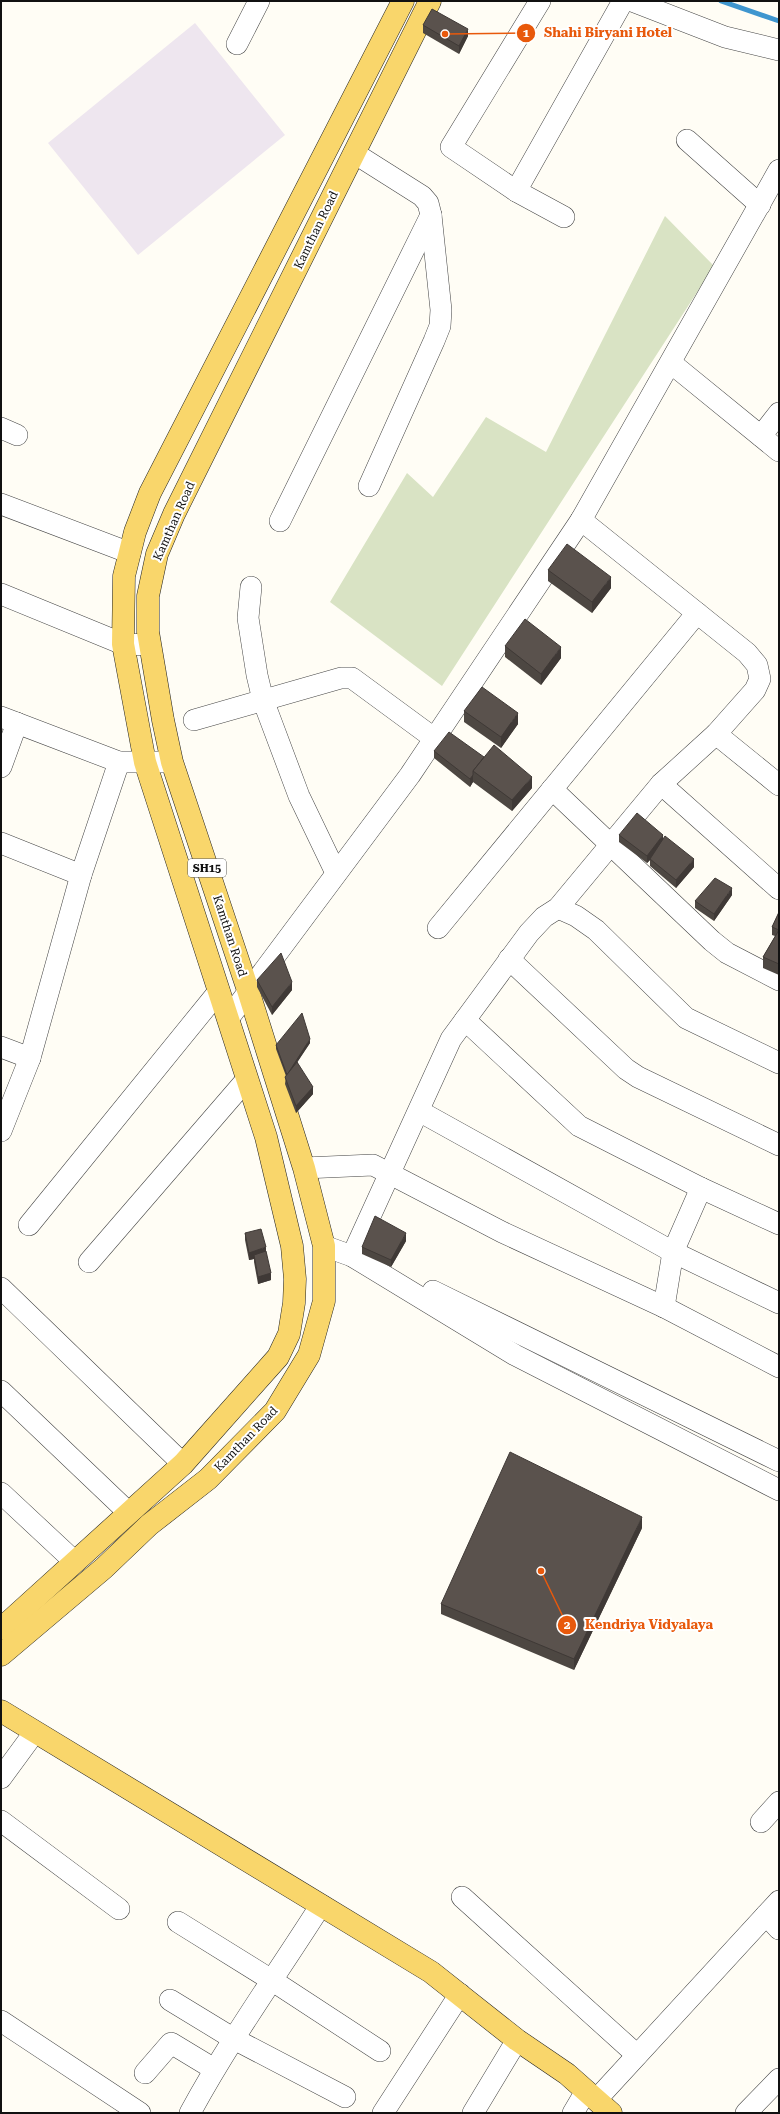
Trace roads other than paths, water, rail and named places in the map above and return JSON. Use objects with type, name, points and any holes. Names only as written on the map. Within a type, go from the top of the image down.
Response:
[{"type":"main road","name":"SH15","points":[[1,1629],[184,1464],[278,1357],[289,1334],[294,1303],[295,1279],[292,1246],[266,1137],[145,762],[123,644],[124,576],[135,532],[150,493],[217,360],[403,1]]},
{"type":"main road","name":"Kamthan Road","points":[[1,1655],[104,1568],[149,1525],[208,1479],[275,1411],[309,1355],[324,1301],[324,1246],[304,1168],[248,990],[172,762],[150,645],[148,596],[157,554],[243,376],[430,1]]},
{"type":"main road","points":[[217,360],[243,376]]},
{"type":"main road","points":[[294,1303],[324,1301]]},
{"type":"main road","points":[[1,1711],[34,1733],[431,1972],[517,2040],[567,2074],[598,2101]]},
{"type":"street","points":[[237,44],[260,1]]},
{"type":"street","points":[[540,1],[451,147],[516,191],[564,217]]},
{"type":"street","points":[[516,191],[623,1]]},
{"type":"street","points":[[632,1],[724,38],[779,50]]},
{"type":"street","points":[[687,140],[760,205]]},
{"type":"street","points":[[354,153],[422,196],[428,203],[431,215],[441,310],[440,326],[370,486]]},
{"type":"street","points":[[228,1019],[248,990],[410,775],[581,520],[779,170]]},
{"type":"street","points":[[280,521],[431,215]]},
{"type":"street","points":[[671,362],[779,451]]},
{"type":"street","points":[[761,436],[779,413]]},
{"type":"street","points":[[1,504],[130,553]]},
{"type":"street","points":[[353,1254],[391,1174],[451,1039],[509,959],[544,917],[558,908],[661,784],[716,734],[755,690],[760,680],[757,665],[747,653],[581,520]]},
{"type":"street","points":[[251,587],[248,618],[257,675],[263,700],[299,796],[336,873]]},
{"type":"street","points":[[1,594],[123,644],[150,645]]},
{"type":"street","points":[[438,928],[697,613]]},
{"type":"street","points":[[194,720],[341,678],[352,678],[435,739]]},
{"type":"street","points":[[1,767],[9,720],[119,762],[172,762]]},
{"type":"street","points":[[716,734],[779,785]]},
{"type":"street","points":[[1,1131],[30,1058],[81,875],[119,762]]},
{"type":"street","points":[[661,784],[779,889]]},
{"type":"street","points":[[552,789],[712,941],[737,958],[779,980]]},
{"type":"street","points":[[1,844],[81,875]]},
{"type":"street","points":[[558,908],[576,916],[596,930],[686,1018],[779,1063]]},
{"type":"street","points":[[509,959],[626,1069],[779,1145]]},
{"type":"street","points":[[29,1225],[219,991]]},
{"type":"street","points":[[465,1020],[579,1126],[701,1188],[779,1224]]},
{"type":"street","points":[[1,1047],[30,1058]]},
{"type":"street","points":[[89,1262],[247,1079]]},
{"type":"street","points":[[419,1111],[673,1252],[779,1303]]},
{"type":"street","points":[[304,1168],[373,1165],[502,1232],[664,1307],[779,1367]]},
{"type":"street","points":[[664,1307],[673,1252],[701,1188]]},
{"type":"street","points":[[324,1246],[353,1254],[779,1461]]},
{"type":"street","points":[[353,1254],[515,1355],[779,1490]]},
{"type":"street","points":[[1,1288],[184,1464]]},
{"type":"street","points":[[1,1391],[129,1513]]},
{"type":"street","points":[[1,1493],[75,1562]]},
{"type":"street","points":[[1,1778],[34,1733]]},
{"type":"street","points":[[761,1822],[779,1802]]},
{"type":"street","points":[[1,1821],[120,1909]]},
{"type":"street","points":[[462,1897],[637,2055]]},
{"type":"street","points":[[190,2113],[214,2069],[273,1981],[321,1905]]},
{"type":"street","points":[[573,2113],[598,2101],[637,2055],[775,1915]]},
{"type":"street","points":[[178,1922],[273,1981],[380,2051]]},
{"type":"street","points":[[383,2113],[460,1994]]},
{"type":"street","points":[[170,2000],[234,2039],[345,2097]]},
{"type":"street","points":[[1,2021],[140,2113]]},
{"type":"street","points":[[473,2113],[517,2040]]},
{"type":"street","points":[[145,2073],[171,2043],[214,2069]]},
{"type":"street","points":[[746,2113],[779,2079]]},
{"type":"waterway","points":[[721,1],[779,21]]},
{"type":"place","name":"Shahi Biryani Hotel","points":[[445,34]]},
{"type":"place","name":"Kendriya Vidyalaya","points":[[541,1571]]}]
